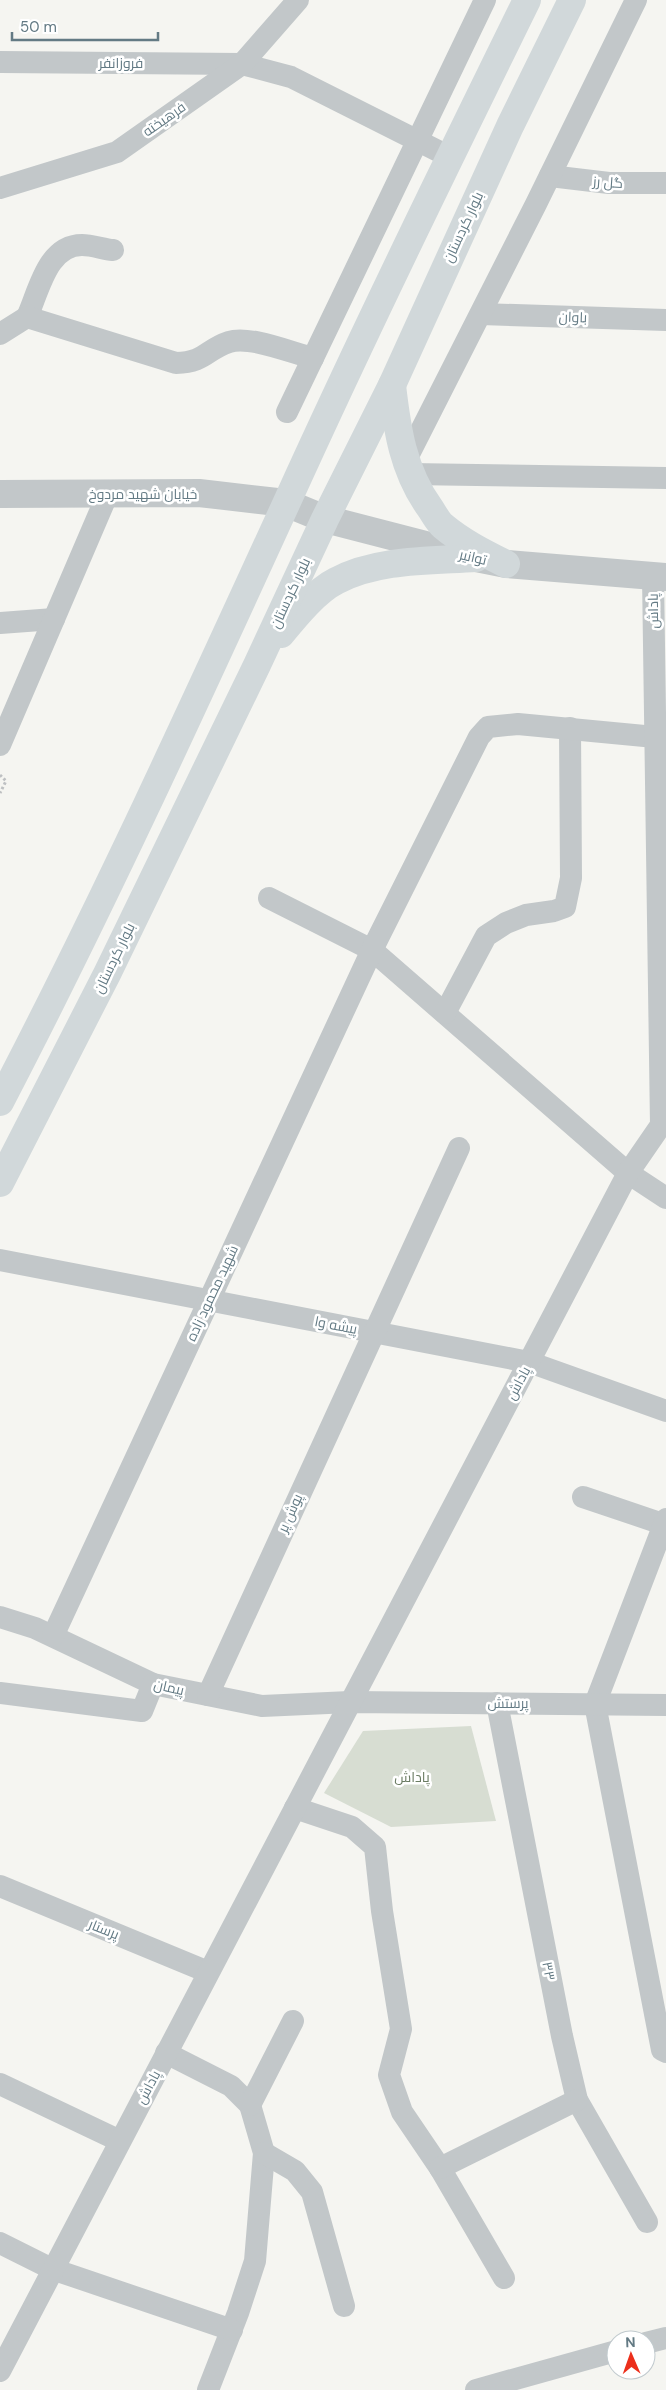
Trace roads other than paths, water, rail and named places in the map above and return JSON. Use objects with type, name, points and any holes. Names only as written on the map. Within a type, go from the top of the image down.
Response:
[{"type":"main road","points":[[0,1102],[76,955],[217,656],[286,503],[450,157],[528,0]]},
{"type":"main road","name":"بلوار کردستان","points":[[0,1183],[107,974],[257,665],[324,519],[392,385],[510,126],[572,0]]},
{"type":"main road","points":[[392,385],[396,424],[408,468],[424,500],[442,525],[471,546],[506,564]]},
{"type":"main road","points":[[257,665],[301,610],[335,581],[374,568],[476,558]]},
{"type":"street","name":"فرهیخته","points":[[0,188],[116,152],[242,64],[298,0]]},
{"type":"street","points":[[288,412],[485,0]]},
{"type":"street","points":[[636,0],[480,314],[408,468],[666,478]]},
{"type":"street","name":"فروزانفر","points":[[0,62],[242,64],[291,77],[450,157]]},
{"type":"street","name":"گل رز","points":[[550,176],[609,183],[666,183]]},
{"type":"street","points":[[0,334],[27,317],[53,258],[63,249],[82,245],[113,250]]},
{"type":"street","name":"باوان","points":[[480,314],[666,320]]},
{"type":"street","points":[[27,317],[176,363],[196,360],[231,341],[246,340],[313,358]]},
{"type":"street","points":[[0,745],[108,493]]},
{"type":"street","name":"خیابان شهید مردوخ","points":[[0,494],[199,493],[286,503]]},
{"type":"street","name":"توانیر","points":[[286,503],[324,519],[506,564],[659,576]]},
{"type":"street","name":"پاداش","points":[[0,2371],[628,1173],[661,1125],[661,819],[655,737],[660,701],[659,576]]},
{"type":"street","points":[[0,623],[54,619]]},
{"type":"street","name":"شهید محمود زاده","points":[[53,1636],[372,950],[479,736],[488,727],[502,724],[570,728],[655,737]]},
{"type":"street","points":[[445,1013],[486,936],[506,923],[526,915],[554,911],[565,906],[571,878],[570,728]]},
{"type":"street","points":[[269,898],[372,950],[628,1173],[666,1198]]},
{"type":"street","name":"پوش پر","points":[[208,1695],[459,1148]]},
{"type":"street","name":"پیشه وا","points":[[0,1260],[529,1362],[666,1410]]},
{"type":"street","points":[[583,1497],[665,1523],[595,1704],[662,2050],[666,2052]]},
{"type":"street","name":"پیمان","points":[[0,1617],[53,1636],[153,1684],[262,1706],[350,1702]]},
{"type":"street","points":[[0,1693],[142,1711],[153,1684]]},
{"type":"street","name":"پرستش","points":[[350,1702],[666,1705]]},
{"type":"street","name":"۳۳","points":[[496,1703],[562,2036],[577,2100],[647,2222]]},
{"type":"street","points":[[295,1808],[352,1827],[375,1846],[382,1912],[401,2029],[389,2076],[402,2112],[440,2168],[504,2278]]},
{"type":"street","name":"پرستار","points":[[0,1886],[208,1972]]},
{"type":"street","points":[[250,2105],[293,2022]]},
{"type":"street","points":[[166,2053],[231,2086],[250,2105],[264,2153],[255,2261],[232,2330],[208,2390]]},
{"type":"street","points":[[0,2084],[120,2140]]},
{"type":"street","points":[[440,2168],[577,2100]]},
{"type":"street","points":[[264,2153],[295,2171],[312,2192],[344,2306]]},
{"type":"street","points":[[0,2243],[52,2269],[232,2330]]},
{"type":"street","points":[[476,2390],[501,2387],[606,2354]]}]
